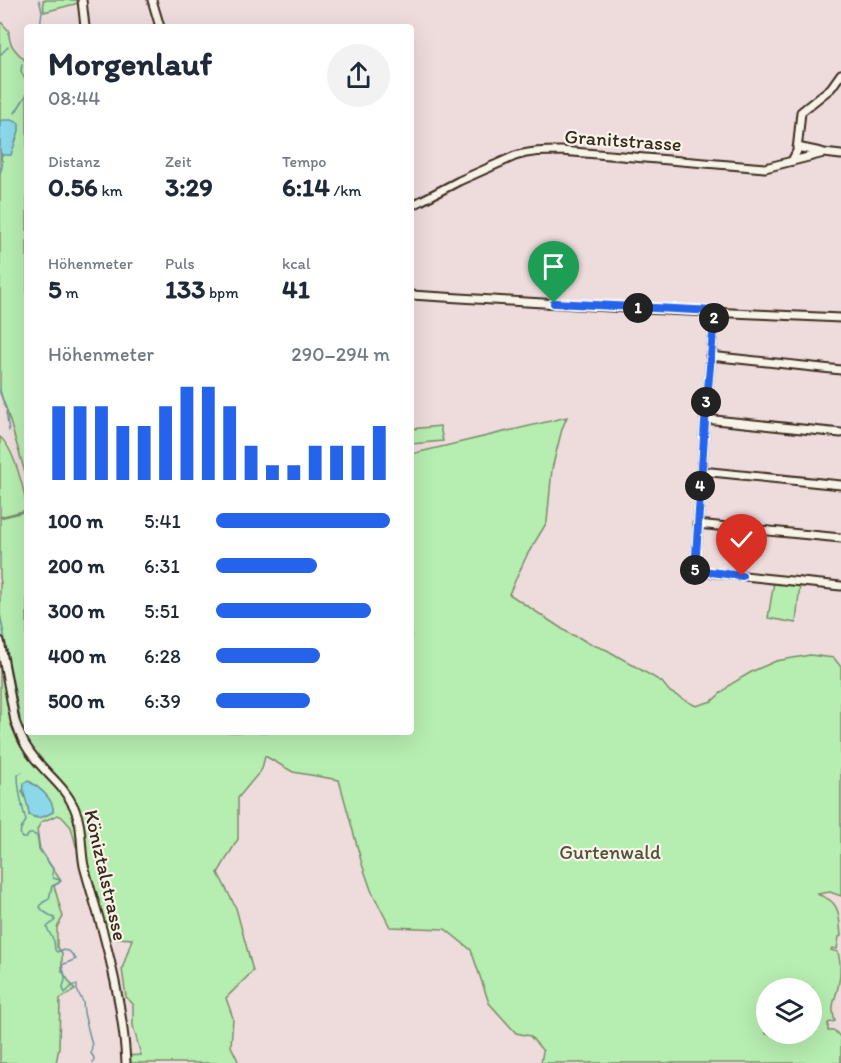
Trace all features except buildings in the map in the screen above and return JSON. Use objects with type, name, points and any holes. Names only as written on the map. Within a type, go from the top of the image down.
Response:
[{"type":"street","points":[[82,0],[86,24]]},
{"type":"street","points":[[152,0],[159,24]]},
{"type":"street","points":[[792,161],[797,151],[801,112],[831,88],[841,74]]},
{"type":"street","points":[[797,147],[824,153]]},
{"type":"street","name":"Granitstrasse","points":[[414,204],[515,156],[533,152],[561,151],[753,168],[765,168],[824,153],[841,155]]},
{"type":"street","points":[[414,295],[841,318]]},
{"type":"street","points":[[715,311],[695,570],[841,586]]},
{"type":"street","points":[[710,356],[841,370]]},
{"type":"street","points":[[705,419],[841,434]]},
{"type":"street","points":[[701,471],[841,485]]},
{"type":"street","points":[[698,524],[841,538]]},
{"type":"street","name":"Köniztalstrasse","points":[[0,641],[19,732],[26,747],[68,797],[78,819],[83,858],[105,937],[115,985],[126,1063]]},
{"type":"green space","points":[[43,0],[78,0],[79,3],[44,12]]},
{"type":"green space","points":[[0,21],[9,31],[10,41],[14,48],[24,59],[24,469],[0,393]]},
{"type":"green space","name":"Gurtenwald","points":[[567,417],[552,469],[547,522],[527,555],[509,594],[570,634],[607,650],[662,682],[670,692],[696,706],[712,701],[731,684],[776,661],[810,655],[834,658],[841,667],[841,896],[830,892],[818,894],[835,906],[840,922],[841,936],[837,949],[832,948],[831,950],[838,952],[840,978],[833,1007],[835,1021],[828,1023],[828,1031],[835,1031],[841,1038],[841,1063],[541,1063],[543,1051],[530,1036],[516,1033],[489,1003],[471,950],[445,929],[390,927],[371,890],[339,780],[293,772],[265,756],[262,769],[238,798],[238,839],[218,873],[236,908],[253,971],[226,998],[233,1018],[231,1046],[239,1063],[125,1063],[125,1056],[141,1055],[133,1026],[133,1004],[126,997],[122,969],[132,939],[105,937],[83,858],[76,846],[71,827],[58,815],[41,822],[37,830],[40,849],[61,881],[54,886],[63,917],[57,927],[57,947],[62,953],[62,971],[75,990],[60,999],[59,1048],[56,1063],[0,1063],[0,518],[24,512],[24,735],[414,735],[414,453]],"holes":[[[31,782],[49,799],[53,812],[38,818],[29,815],[28,804],[22,791]]]},
{"type":"green space","points":[[440,426],[443,441],[414,444],[414,429]]},
{"type":"green space","points":[[0,437],[14,460],[24,493],[24,511],[0,517]]},
{"type":"green space","points":[[774,582],[800,584],[796,623],[768,618]]},
{"type":"water","points":[[2,120],[19,123],[19,131],[11,155],[2,155],[0,152],[0,123]]},
{"type":"water","points":[[28,781],[49,798],[53,812],[41,817],[29,815],[23,787]]},
{"type":"waterway","points":[[39,0],[42,11],[40,24]]},
{"type":"waterway","points":[[0,55],[8,47]]},
{"type":"waterway","points":[[22,64],[21,71],[24,78]]},
{"type":"waterway","points":[[15,113],[24,99]]},
{"type":"waterway","points":[[0,173],[2,155]]},
{"type":"waterway","points":[[0,390],[5,408]]},
{"type":"waterway","points":[[6,412],[9,431]]},
{"type":"waterway","points":[[0,614],[20,719]]},
{"type":"waterway","points":[[22,772],[18,775],[18,781],[26,821],[20,834],[22,838],[26,838],[29,834],[37,836],[39,849],[53,869],[53,878],[60,880],[52,886],[49,899],[40,907],[55,920],[47,928],[54,941],[55,950],[57,952],[69,951],[76,959],[62,965],[65,977],[63,988],[65,993],[73,985],[77,985],[92,1045],[93,1063]]},
{"type":"route","points":[[554,303],[715,311],[695,570],[742,576]]}]
